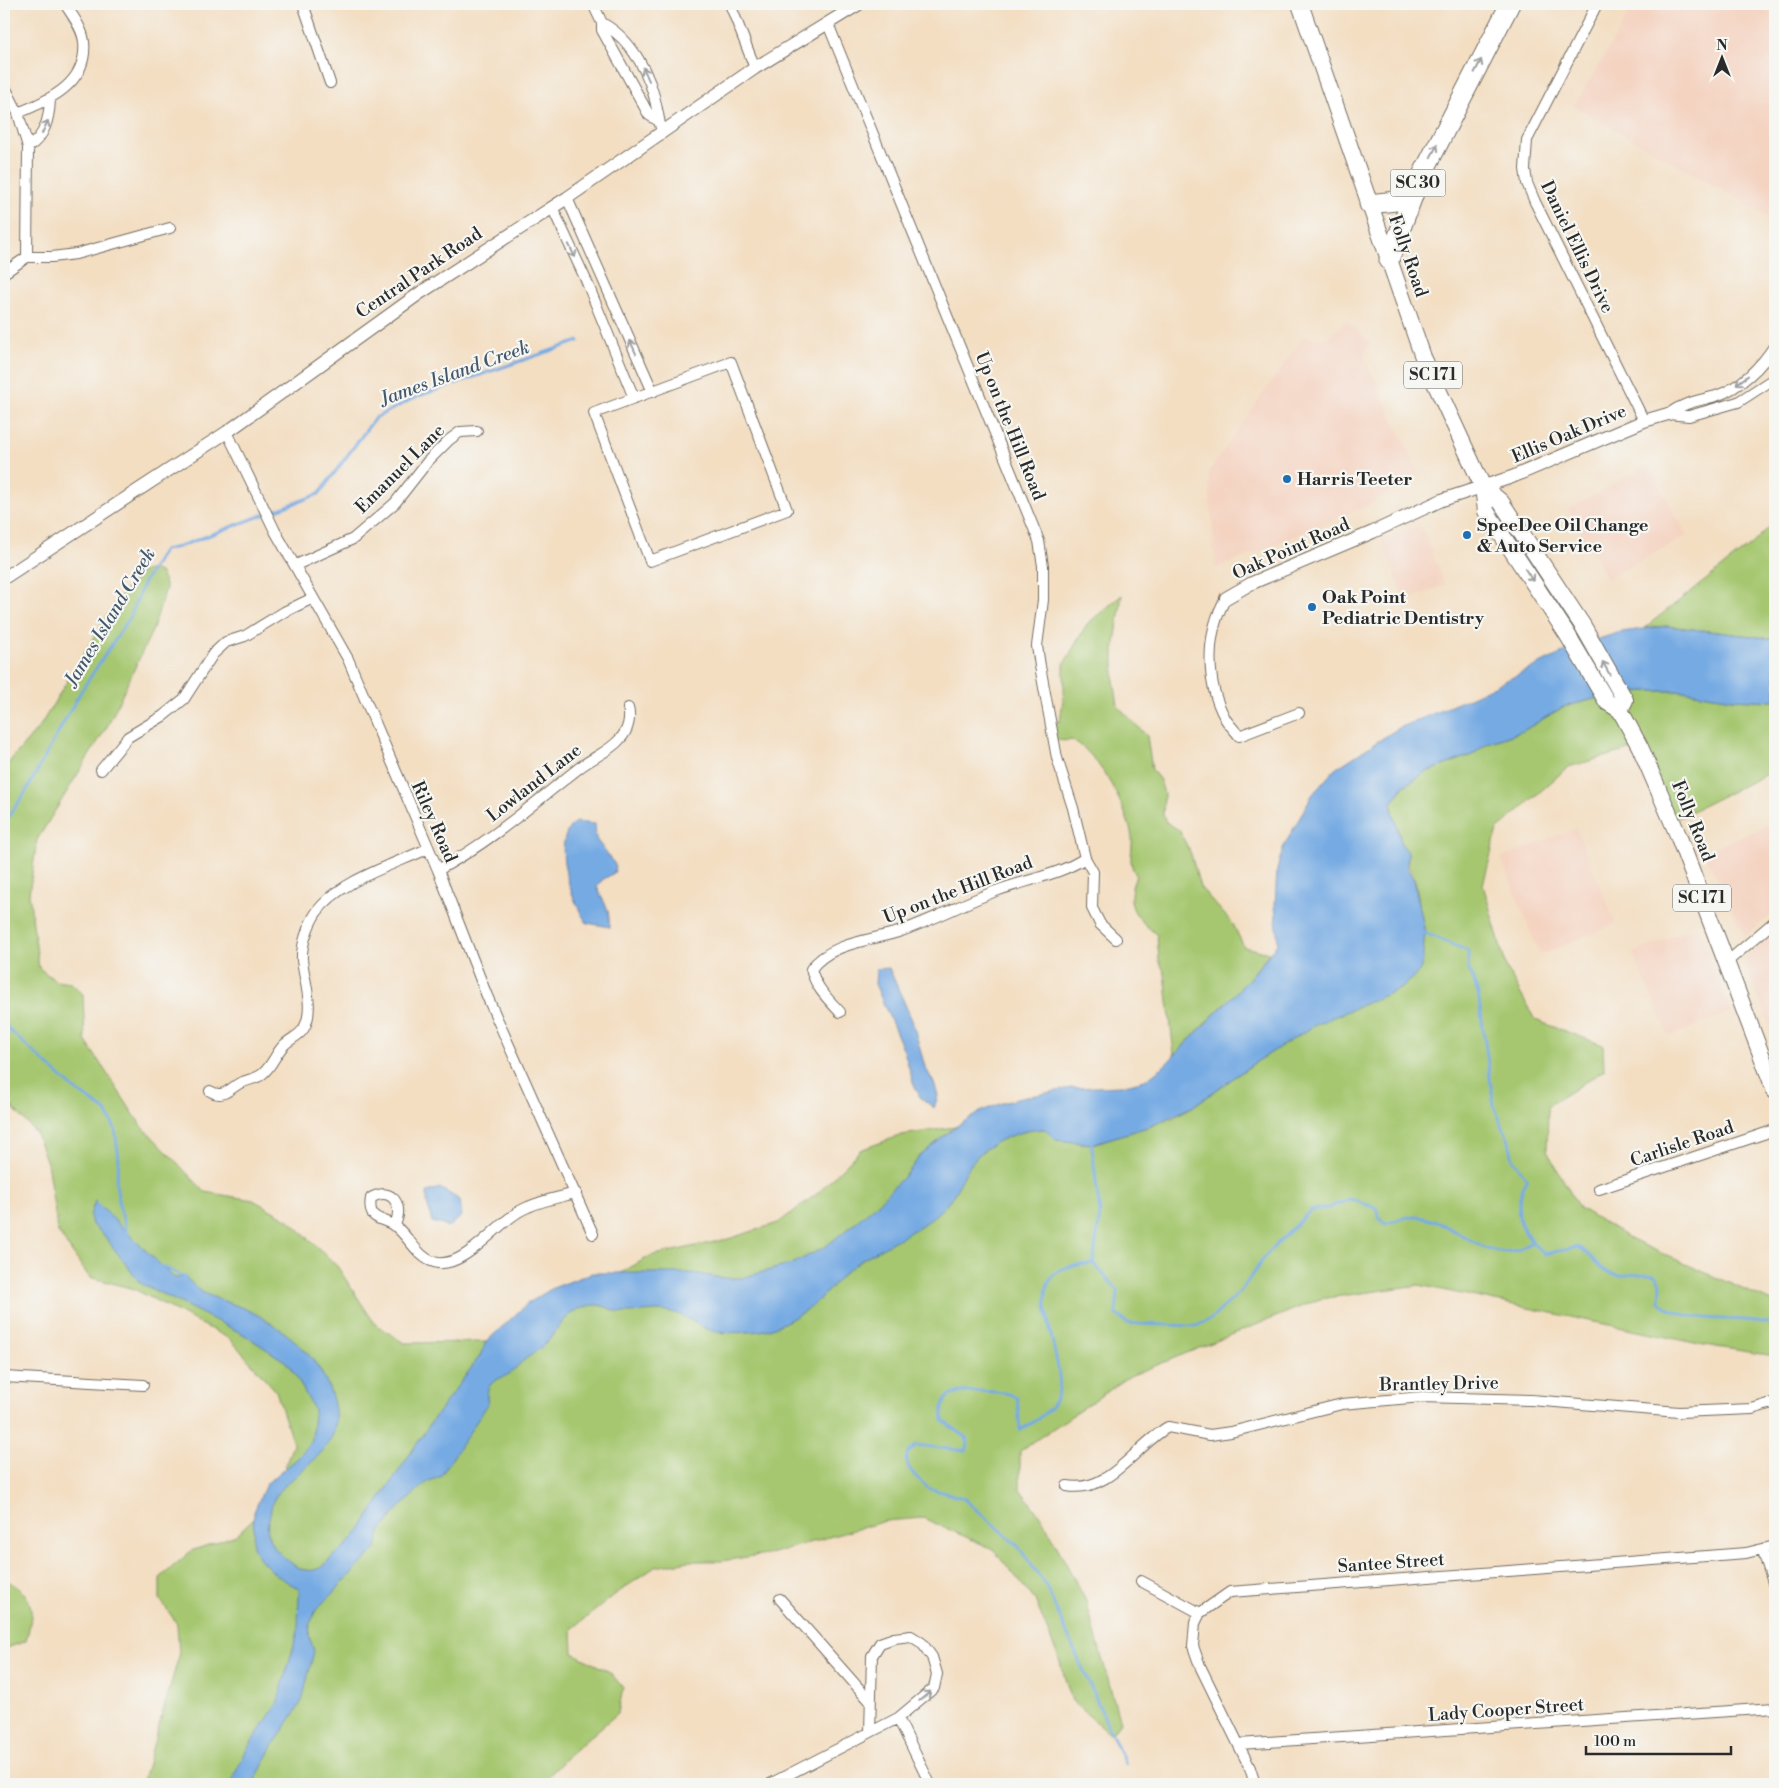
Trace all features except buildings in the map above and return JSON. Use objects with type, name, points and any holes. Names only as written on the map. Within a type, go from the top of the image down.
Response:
[{"type":"highway","name":"SC 30","points":[[1389,260],[1406,210],[1420,180],[1510,4]]},
{"type":"highway","points":[[1369,204],[1396,201],[1420,180]]},
{"type":"main road","name":"Folly Road","points":[[1300,4],[1423,357],[1483,487],[1486,511],[1567,634],[1608,702],[1620,710],[1640,747],[1665,802],[1775,1091]]},
{"type":"main road","name":"Folly Road","points":[[1483,487],[1501,502],[1583,626],[1625,700],[1620,710]]},
{"type":"street","points":[[18,113],[50,100],[75,78],[83,59],[84,41],[65,4]]},
{"type":"street","points":[[303,4],[330,83]]},
{"type":"street","points":[[593,4],[602,23],[602,30],[649,115],[660,126]]},
{"type":"street","points":[[730,4],[755,68]]},
{"type":"street","name":"Central Park Road","points":[[5,573],[227,432],[367,329],[567,198],[660,126],[859,4]]},
{"type":"street","name":"Daniel Ellis Drive","points":[[1597,4],[1527,140],[1524,154],[1527,183],[1644,421]]},
{"type":"street","points":[[602,23],[610,27],[637,55],[648,77],[658,110],[660,126]]},
{"type":"street","name":"Up on the Hill Road","points":[[828,24],[1039,541],[1043,566],[1043,600],[1037,646],[1057,758],[1073,808],[1085,858],[1093,872],[1092,908],[1100,924],[1116,939]]},
{"type":"street","points":[[4,85],[18,113],[28,147],[27,257]]},
{"type":"street","points":[[28,147],[36,143],[44,130],[50,117],[50,100]]},
{"type":"street","points":[[567,198],[653,392]]},
{"type":"street","points":[[552,207],[586,280],[634,398]]},
{"type":"street","points":[[4,273],[27,257],[52,257],[76,254],[170,228]]},
{"type":"street","name":"Ellis Oak Drive","points":[[1483,487],[1644,421],[1668,414],[1682,404],[1718,395],[1741,382],[1764,362],[1775,345]]},
{"type":"street","points":[[731,362],[787,510],[650,561],[594,413],[634,398],[731,362]]},
{"type":"street","name":"Ellis Oak Drive","points":[[1668,414],[1689,416],[1738,402],[1775,378]]},
{"type":"street","name":"Emanuel Lane","points":[[296,565],[353,539],[395,502],[428,461],[449,440],[460,432],[477,431]]},
{"type":"street","name":"Riley Road","points":[[227,432],[275,532],[296,565],[348,659],[427,849],[438,870],[488,996],[593,1234]]},
{"type":"street","name":"Oak Point Road","points":[[1300,713],[1239,736],[1225,718],[1215,691],[1211,658],[1212,629],[1226,598],[1252,584],[1442,500],[1483,487]]},
{"type":"street","points":[[101,770],[128,737],[164,716],[184,699],[213,654],[226,642],[245,636],[284,612],[313,598]]},
{"type":"street","name":"Lowland Lane","points":[[438,870],[471,852],[582,766],[619,740],[626,731],[630,715],[628,708]]},
{"type":"street","points":[[210,1091],[216,1094],[226,1093],[240,1083],[260,1076],[272,1064],[284,1045],[304,1028],[309,1010],[302,958],[307,933],[316,913],[336,894],[356,881],[427,849]]},
{"type":"street","name":"Up on the Hill Road","points":[[840,1012],[823,994],[815,982],[812,969],[818,960],[863,940],[889,935],[922,924],[994,892],[1073,867],[1085,858]]},
{"type":"street","points":[[1727,962],[1775,922]]},
{"type":"street","name":"Carlisle Road","points":[[1598,1189],[1775,1130]]},
{"type":"street","points":[[394,1226],[428,1258],[438,1263],[452,1261],[468,1253],[505,1220],[528,1207],[576,1193]]},
{"type":"street","points":[[4,1377],[143,1385]]},
{"type":"street","name":"Brantley Drive","points":[[1066,1486],[1074,1487],[1095,1484],[1116,1472],[1152,1436],[1168,1427],[1210,1435],[1231,1432],[1342,1404],[1422,1397],[1531,1400],[1679,1412],[1752,1409],[1775,1402]]},
{"type":"street","name":"Santee Street","points":[[1200,1613],[1217,1599],[1239,1590],[1763,1551],[1775,1546]]},
{"type":"street","points":[[1763,1551],[1775,1589]]},
{"type":"street","points":[[1141,1581],[1200,1613],[1195,1623],[1193,1646],[1200,1666],[1239,1744],[1255,1784]]},
{"type":"street","points":[[780,1599],[870,1701]]},
{"type":"street","points":[[770,1784],[898,1718],[934,1688],[937,1674],[932,1657],[922,1643],[911,1636],[894,1638],[880,1643],[872,1656],[870,1732]]},
{"type":"street","name":"Lady Cooper Street","points":[[1239,1744],[1775,1708]]},
{"type":"street","points":[[898,1718],[930,1784]]},
{"type":"shaded area","points":[[1635,4],[1775,4],[1775,220],[1574,106]]},
{"type":"shaded area","points":[[1347,321],[1370,342],[1364,358],[1419,473],[1367,506],[1215,569],[1209,471],[1303,337],[1326,339]]},
{"type":"shaded area","points":[[1648,465],[1687,536],[1607,579],[1568,509]]},
{"type":"shaded area","points":[[1421,525],[1445,585],[1405,600],[1381,540]]},
{"type":"shaded area","points":[[1775,822],[1775,912],[1745,936],[1704,852]]},
{"type":"shaded area","points":[[1576,828],[1616,924],[1540,955],[1501,858]]},
{"type":"shaded area","points":[[1698,926],[1732,1012],[1669,1036],[1633,953]]},
{"type":"shaded area","points":[[1775,929],[1775,1041],[1746,964],[1746,958]]},
{"type":"green space","points":[[1775,521],[1775,639],[1667,626],[1644,628],[1751,545]]},
{"type":"green space","points":[[152,569],[161,573],[166,588],[153,629],[108,725],[37,840],[29,894],[39,968],[56,981],[71,983],[83,994],[85,1040],[140,1124],[205,1192],[253,1200],[289,1220],[337,1266],[375,1324],[404,1343],[486,1342],[530,1326],[650,1256],[728,1239],[778,1223],[818,1193],[860,1150],[902,1135],[955,1127],[1045,1129],[1056,1140],[1092,1144],[1170,1119],[1192,1107],[1253,1064],[1319,1022],[1422,967],[1419,900],[1415,881],[1408,866],[1408,852],[1402,845],[1392,808],[1392,803],[1404,786],[1426,772],[1472,755],[1488,743],[1523,731],[1563,707],[1614,694],[1646,691],[1683,691],[1732,699],[1775,701],[1775,770],[1672,821],[1640,747],[1568,767],[1497,830],[1483,885],[1507,969],[1535,1020],[1603,1045],[1604,1070],[1548,1106],[1547,1151],[1579,1208],[1634,1241],[1774,1303],[1775,1356],[1704,1345],[1419,1285],[1320,1299],[1130,1376],[1020,1451],[1020,1489],[1043,1520],[1086,1601],[1120,1722],[1111,1735],[1072,1701],[1059,1659],[1035,1600],[993,1549],[923,1518],[885,1521],[773,1553],[721,1561],[689,1561],[655,1567],[617,1593],[572,1629],[573,1653],[610,1672],[623,1688],[618,1713],[571,1753],[541,1784],[142,1784],[179,1656],[177,1624],[160,1599],[160,1578],[191,1551],[236,1535],[274,1499],[293,1444],[276,1391],[230,1339],[134,1289],[89,1277],[58,1232],[47,1163],[36,1133],[4,1098],[4,768],[40,726],[108,614],[137,573]]},
{"type":"green space","points":[[1122,595],[1114,650],[1114,680],[1118,706],[1147,736],[1152,770],[1160,780],[1164,794],[1163,814],[1166,822],[1179,830],[1191,854],[1200,887],[1233,924],[1244,947],[1269,953],[1248,980],[1174,1055],[1165,974],[1159,960],[1157,935],[1137,916],[1131,902],[1136,875],[1133,870],[1131,857],[1132,838],[1125,814],[1103,771],[1084,748],[1074,741],[1059,740],[1046,732],[1050,724],[1060,721],[1064,693],[1064,664],[1087,624]]},
{"type":"green space","points":[[4,1579],[22,1591],[27,1597],[31,1612],[26,1641],[4,1649]]},
{"type":"water","points":[[1667,626],[1775,639],[1775,701],[1732,699],[1683,691],[1646,691],[1614,694],[1563,707],[1523,731],[1488,743],[1472,755],[1426,772],[1404,786],[1392,803],[1392,808],[1402,845],[1408,852],[1407,868],[1414,880],[1425,932],[1422,967],[1402,988],[1317,1024],[1253,1064],[1192,1107],[1151,1126],[1092,1144],[1056,1140],[1045,1129],[1015,1134],[994,1143],[978,1156],[968,1168],[950,1200],[936,1215],[845,1272],[810,1307],[794,1318],[777,1326],[761,1331],[722,1332],[712,1331],[682,1316],[665,1311],[626,1313],[594,1305],[572,1313],[544,1345],[510,1373],[491,1384],[488,1388],[488,1404],[440,1477],[429,1481],[420,1488],[395,1513],[380,1532],[376,1549],[316,1610],[310,1624],[309,1636],[314,1651],[302,1701],[273,1746],[253,1784],[230,1784],[247,1749],[277,1704],[298,1631],[299,1589],[276,1575],[261,1560],[253,1548],[254,1512],[266,1484],[298,1458],[312,1440],[314,1410],[296,1376],[286,1362],[243,1334],[140,1283],[103,1234],[92,1225],[90,1216],[95,1201],[174,1278],[185,1277],[203,1293],[248,1310],[274,1325],[298,1344],[318,1367],[334,1403],[334,1431],[330,1441],[323,1450],[274,1499],[268,1524],[270,1541],[281,1555],[298,1567],[306,1570],[315,1570],[320,1568],[354,1538],[434,1418],[480,1356],[486,1342],[528,1303],[553,1288],[592,1273],[693,1273],[721,1278],[741,1278],[792,1264],[825,1247],[873,1208],[909,1171],[920,1156],[955,1127],[982,1111],[1021,1098],[1071,1088],[1121,1086],[1145,1080],[1165,1065],[1248,980],[1278,943],[1275,905],[1277,870],[1283,848],[1312,795],[1335,769],[1397,729],[1474,696],[1579,645],[1621,632]]},
{"type":"water","points":[[575,822],[595,824],[596,839],[616,866],[614,873],[602,880],[597,887],[608,910],[610,927],[587,923],[570,887],[563,857],[564,843],[567,831]]},
{"type":"water","points":[[889,968],[912,1020],[925,1067],[934,1083],[938,1096],[934,1108],[920,1097],[913,1082],[904,1051],[875,984],[876,969]]},
{"type":"water","points":[[440,1188],[460,1200],[462,1216],[449,1227],[432,1222],[427,1203],[427,1192]]},
{"type":"waterway","name":"James Island Creek","points":[[4,823],[25,793],[81,691],[130,617],[143,584],[164,550],[178,547],[319,494],[375,418],[416,397],[579,341]]},
{"type":"waterway","points":[[1423,932],[1468,951],[1468,968],[1478,993],[1494,1106],[1509,1141],[1513,1159],[1527,1179],[1519,1201],[1518,1211],[1523,1228],[1535,1245],[1544,1254],[1579,1247],[1601,1267],[1614,1275],[1655,1275],[1661,1284],[1660,1302],[1682,1314],[1696,1317],[1768,1323]]},
{"type":"waterway","name":"James Island Creek","points":[[4,1020],[7,1028],[74,1089],[106,1111],[115,1129],[119,1160],[116,1182],[119,1205],[128,1236]]},
{"type":"waterway","points":[[1091,1140],[1100,1214],[1093,1263]]},
{"type":"waterway","points":[[1093,1263],[1118,1290],[1116,1314],[1127,1323],[1196,1326],[1211,1319],[1240,1292],[1266,1255],[1311,1210],[1328,1208],[1350,1199],[1376,1208],[1379,1217],[1385,1224],[1408,1217],[1427,1219],[1442,1224],[1487,1248],[1501,1252],[1516,1250],[1531,1242]]},
{"type":"waterway","points":[[1093,1263],[1062,1269],[1051,1278],[1046,1291],[1046,1308],[1059,1381],[1058,1394],[1052,1406],[1037,1420],[1020,1430],[1017,1397],[981,1391],[970,1391],[952,1395],[944,1403],[943,1421],[966,1437],[968,1444],[966,1451],[916,1445],[907,1455],[906,1460],[916,1477],[928,1488],[963,1498],[1018,1546],[1045,1584],[1125,1764]]},
{"type":"waterway","name":"James Island Creek","points":[[158,1265],[185,1277]]},
{"type":"place","name":"Harris Teeter","points":[[1287,479]]},
{"type":"place","name":"SpeeDee Oil Change & Auto Service","points":[[1467,535]]},
{"type":"place","name":"Oak Point Pediatric Dentistry","points":[[1312,607]]}]
